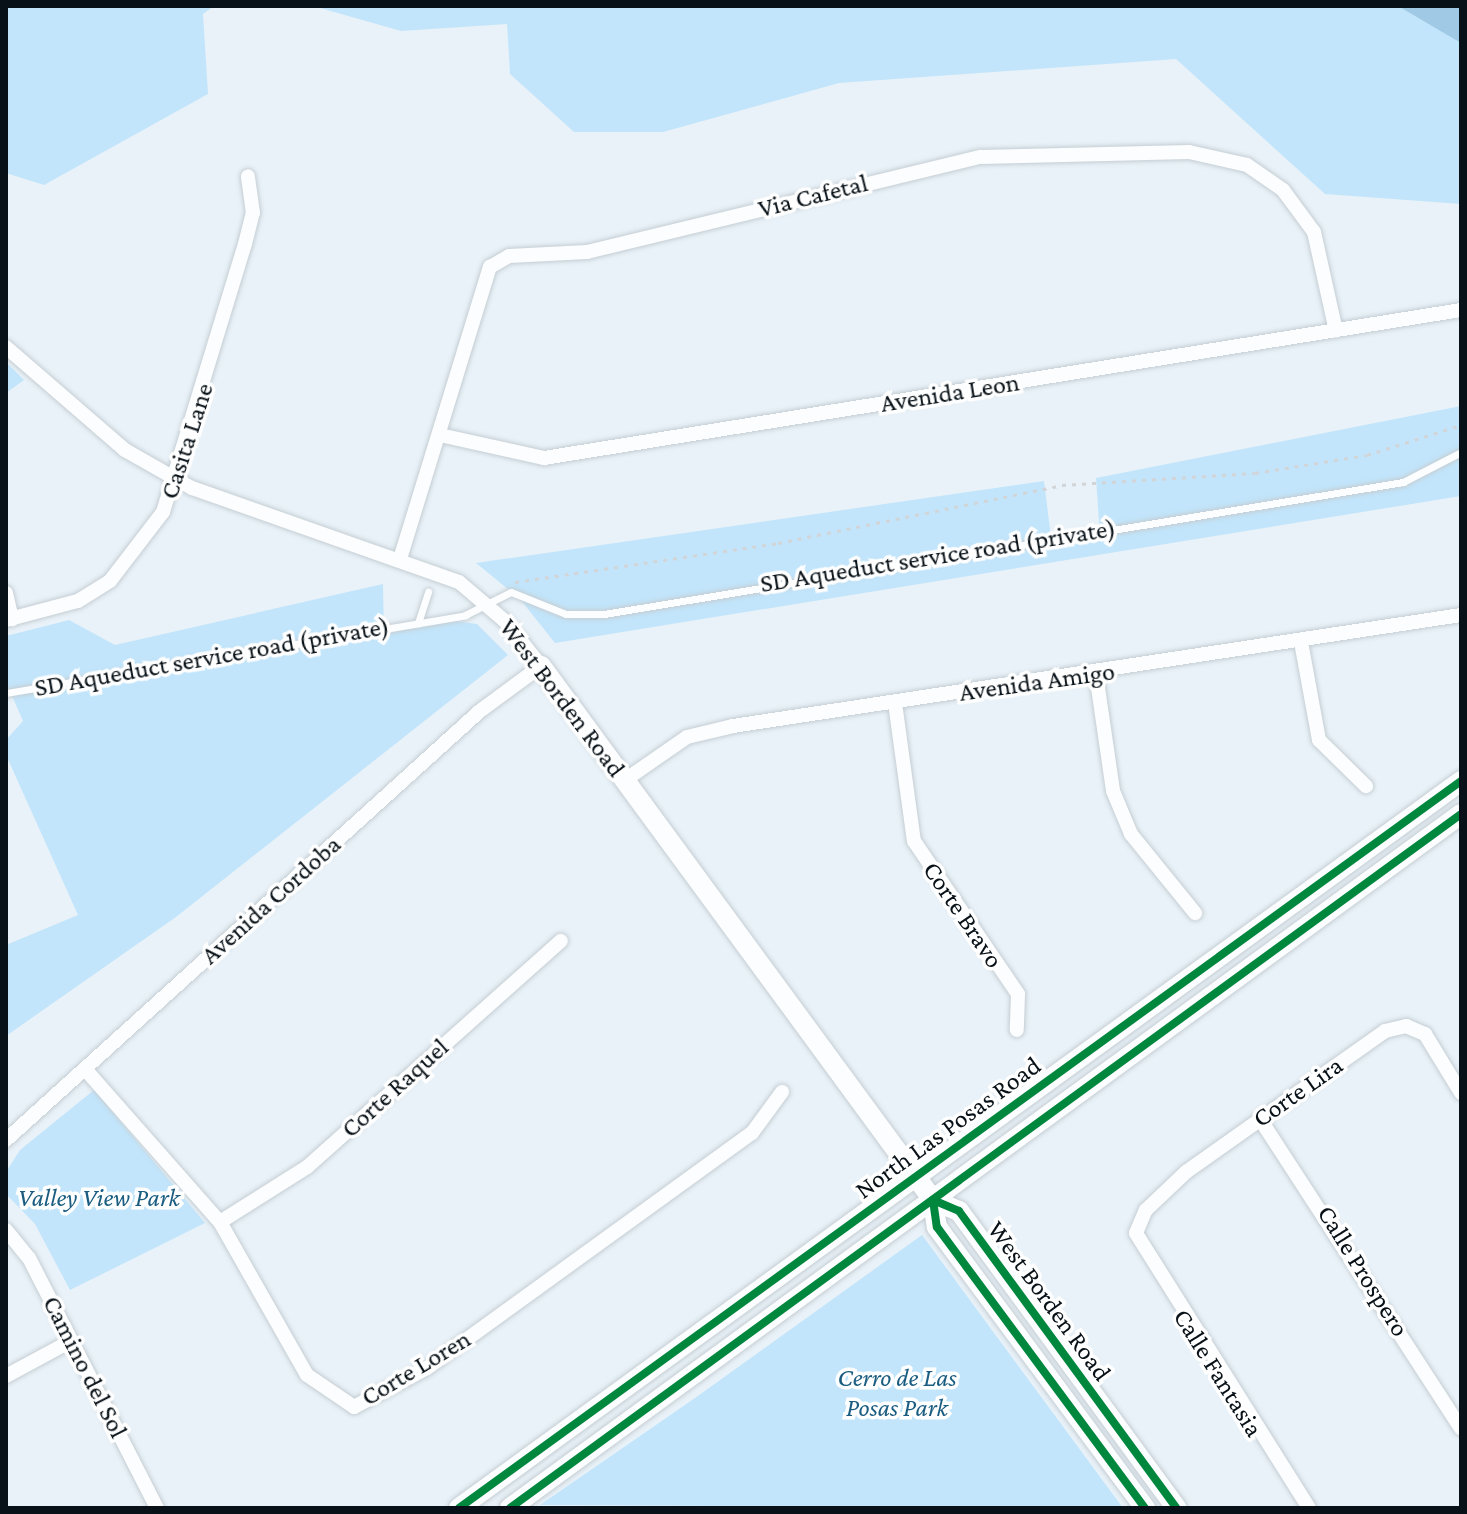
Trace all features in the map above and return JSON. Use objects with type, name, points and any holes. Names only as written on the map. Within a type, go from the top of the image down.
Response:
[{"type":"street","name":"Via Cafetal","points":[[400,559],[490,267],[509,256],[587,252],[981,157],[1189,152],[1247,165],[1283,190],[1314,232],[1336,331]]},
{"type":"street","name":"Casita Lane","points":[[9,620],[78,601],[110,581],[142,545],[178,480],[248,234],[248,176]]},
{"type":"street","name":"Avenida Leon","points":[[440,435],[544,458],[1461,310]]},
{"type":"street","name":"West Borden Road","points":[[6,347],[125,450],[178,480],[459,582],[488,604],[541,666],[933,1200],[937,1227],[1145,1508]]},
{"type":"street","points":[[6,593],[9,620]]},
{"type":"street","name":"Avenida Amigo","points":[[625,780],[687,737],[1461,615]]},
{"type":"street","points":[[1301,642],[1319,740],[1366,786]]},
{"type":"street","name":"Avenida Cordoba","points":[[6,1140],[481,710],[541,666]]},
{"type":"street","points":[[1096,674],[1113,791],[1125,820],[1172,893],[1195,913]]},
{"type":"street","name":"Corte Bravo","points":[[895,703],[914,841],[1018,994],[1017,1030]]},
{"type":"street","name":"North Las Posas Road","points":[[459,1508],[1461,781]]},
{"type":"street","name":"North Las Posas Road","points":[[510,1508],[1461,814]]},
{"type":"street","name":"Corte Raquel","points":[[220,1222],[307,1167],[561,941]]},
{"type":"street","name":"Corte Lira","points":[[1136,1233],[1156,1200],[1260,1119],[1385,1031],[1406,1026],[1425,1034],[1461,1093]]},
{"type":"street","name":"Corte Loren","points":[[85,1069],[220,1222],[307,1375],[354,1407],[427,1368],[740,1142],[782,1092]]},
{"type":"street","name":"Calle Prospero","points":[[1260,1119],[1461,1428]]},
{"type":"street","name":"West Borden Road","points":[[933,1200],[959,1211],[1176,1508]]},
{"type":"street","name":"Camino del Sol","points":[[6,1230],[71,1341],[157,1508]]},
{"type":"street","name":"Calle Fantasia","points":[[1136,1233],[1309,1508]]},
{"type":"street","points":[[6,1376],[71,1341]]},
{"type":"lane","name":"SD Aqueduct service road (private)","points":[[6,693],[418,623],[488,604],[517,592],[566,614],[604,614],[1403,482],[1461,452]]},
{"type":"lane","name":"SD Aqueduct service road (private)","points":[[418,623],[428,592]]},
{"type":"path","points":[[517,592],[517,578],[778,543],[1062,485],[1255,473],[1353,457],[1461,425]]},
{"type":"green space","points":[[6,6],[214,6],[203,14],[208,94],[44,185],[6,173]]},
{"type":"green space","points":[[313,6],[1461,6],[1461,204],[1325,194],[1176,59],[839,83],[663,132],[574,132],[510,74],[507,24],[401,31]]},
{"type":"green space","points":[[6,362],[24,380],[6,393]]},
{"type":"green space","points":[[1461,406],[1461,496],[555,643],[520,599],[476,563],[1044,481],[1052,545],[1100,536],[1096,478]]},
{"type":"green space","points":[[383,584],[384,635],[440,619],[477,624],[508,655],[176,917],[6,1036],[6,945],[78,915],[6,755],[6,740],[23,721],[6,682],[6,636],[69,620],[115,645]]},
{"type":"green space","name":"Valley View Park","points":[[94,1090],[205,1223],[70,1290],[35,1224],[6,1194],[6,1172],[20,1150]]},
{"type":"green space","name":"Cerro de Las Posas Park","points":[[922,1235],[1123,1508],[540,1505],[695,1398]]},
{"type":"shaded area","points":[[1398,6],[1461,6],[1461,43]]},
{"type":"cycle path","points":[[459,1508],[1461,781]]},
{"type":"cycle path","points":[[510,1508],[1461,814]]},
{"type":"cycle path","points":[[933,1200],[959,1211],[1176,1508]]},
{"type":"cycle path","points":[[933,1200],[937,1227],[1145,1508]]}]
